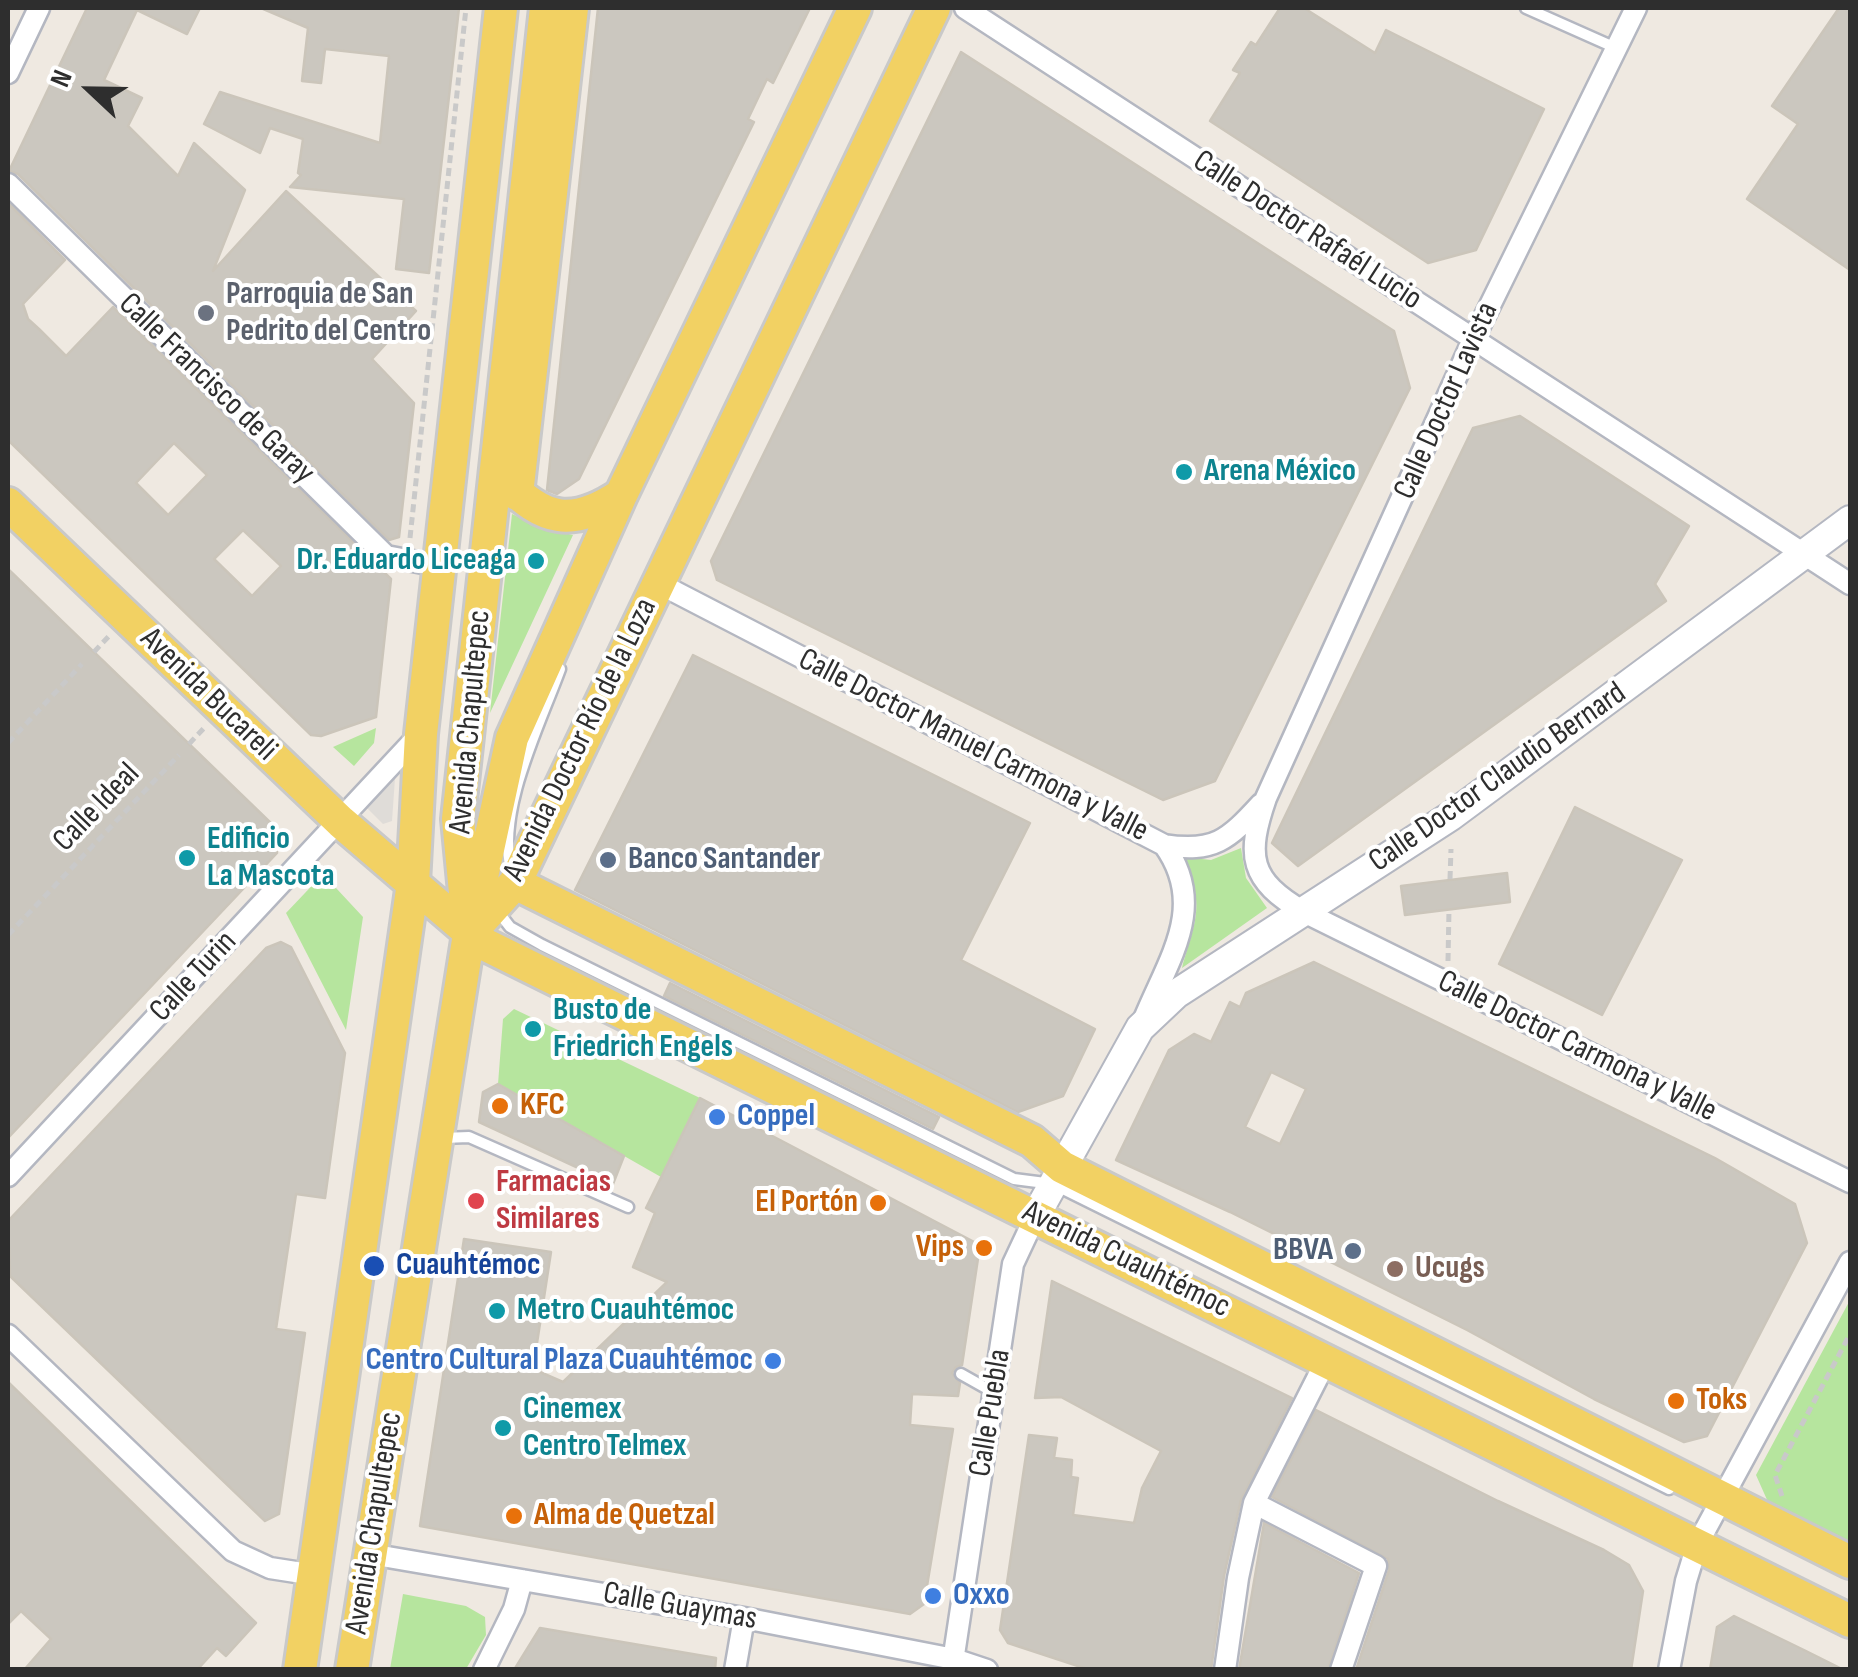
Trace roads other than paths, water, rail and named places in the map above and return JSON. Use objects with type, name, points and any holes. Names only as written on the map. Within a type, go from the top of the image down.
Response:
[{"type":"main road","name":"Avenida Chapultepec","points":[[300,1670],[412,883],[420,734],[501,8]]},
{"type":"main road","name":"Avenida Chapultepec","points":[[505,481],[546,8]]},
{"type":"main road","name":"Avenida Chapultepec","points":[[352,1670],[469,934],[458,819],[572,8]]},
{"type":"main road","name":"Avenida Doctor Río de la Loza","points":[[497,891],[512,738],[622,495],[855,8]]},
{"type":"main road","name":"Avenida Doctor Río de la Loza","points":[[469,934],[497,891],[658,583],[934,8]]},
{"type":"main road","points":[[505,481],[539,511],[559,517],[602,508],[622,495]]},
{"type":"main road","name":"Avenida Bucareli","points":[[8,504],[341,822],[412,883]]},
{"type":"main road","name":"Avenida Cuauhtémoc","points":[[412,883],[469,934],[1850,1622]]},
{"type":"main road","name":"Avenida Cuauhtémoc","points":[[497,891],[1032,1141],[1050,1172],[1716,1508],[1850,1562]]},
{"type":"street","points":[[8,73],[39,8]]},
{"type":"street","name":"Calle Doctor Rafaél Lucio","points":[[965,8],[1850,584]]},
{"type":"street","name":"Calle Doctor Lavista","points":[[1266,798],[1473,340],[1636,8]]},
{"type":"street","name":"Calle Francisco de Garay","points":[[8,184],[386,556],[439,566]]},
{"type":"street","name":"Calle Doctor Claudio Bernard","points":[[1140,1028],[1176,994],[1216,966],[1451,816],[1850,522]]},
{"type":"street","name":"Calle Doctor Manuel Carmona y Valle","points":[[658,583],[1164,845],[1198,848],[1216,844],[1230,837],[1266,798]]},
{"type":"street","name":"Calle Turin","points":[[8,1176],[420,734]]},
{"type":"street","points":[[1266,798],[1254,832],[1255,862],[1273,892],[1304,912]]},
{"type":"street","points":[[1050,1172],[1140,1028],[1178,938],[1186,908],[1184,883],[1179,865],[1164,845]]},
{"type":"street","name":"Calle Doctor Carmona y Valle","points":[[1304,912],[1850,1182]]},
{"type":"street","name":"Calle Puebla","points":[[953,1664],[1013,1264],[1036,1215],[1050,1172]]},
{"type":"street","points":[[1669,1670],[1697,1545],[1850,1262]]},
{"type":"street","points":[[8,1335],[233,1551],[270,1568],[315,1575]]},
{"type":"street","points":[[1225,1670],[1254,1503],[1327,1359]]},
{"type":"street","points":[[1254,1503],[1376,1566],[1341,1670]]},
{"type":"street","name":"Calle Guaymas","points":[[370,1554],[744,1618],[987,1670]]},
{"type":"street","points":[[484,1670],[514,1609],[522,1580]]},
{"type":"street","points":[[735,1670],[744,1618]]},
{"type":"lane","points":[[476,776],[558,8]]},
{"type":"lane","points":[[1526,8],[1616,48]]},
{"type":"lane","points":[[569,642],[622,495]]},
{"type":"lane","points":[[497,891],[509,862],[509,830],[517,790],[562,661]]},
{"type":"lane","points":[[473,844],[497,891],[549,916]]},
{"type":"lane","points":[[436,1138],[468,1137],[628,1207]]},
{"type":"lane","points":[[1050,1172],[1678,1494]]},
{"type":"lane","points":[[961,1374],[994,1393]]},
{"type":"place","name":"Parroquia de San Pedrito del Centro","points":[[206,313]]},
{"type":"place","name":"Arena México","points":[[1184,472]]},
{"type":"place","name":"Dr. Eduardo Liceaga","points":[[536,561]]},
{"type":"place","name":"Edificio La Mascota","points":[[187,858]]},
{"type":"place","name":"Banco Santander","points":[[608,860]]},
{"type":"place","name":"Busto de Friedrich Engels","points":[[533,1029]]},
{"type":"place","name":"KFC","points":[[500,1106]]},
{"type":"place","name":"Coppel","points":[[717,1117]]},
{"type":"place","name":"Farmacias Similares","points":[[476,1201]]},
{"type":"place","name":"El Portón","points":[[878,1203]]},
{"type":"place","name":"Vips","points":[[984,1248]]},
{"type":"place","name":"BBVA","points":[[1353,1251]]},
{"type":"place","name":"Cuauhtémoc","points":[[374,1266]]},
{"type":"place","name":"Ucugs","points":[[1395,1269]]},
{"type":"place","name":"Metro Cuauhtémoc","points":[[497,1311]]},
{"type":"place","name":"Centro Cultural Plaza Cuauhtémoc","points":[[773,1361]]},
{"type":"place","name":"Toks","points":[[1676,1401]]},
{"type":"place","name":"Cinemex Centro Telmex","points":[[503,1428]]},
{"type":"place","name":"Alma de Quetzal","points":[[514,1516]]},
{"type":"place","name":"Oxxo","points":[[933,1596]]}]
